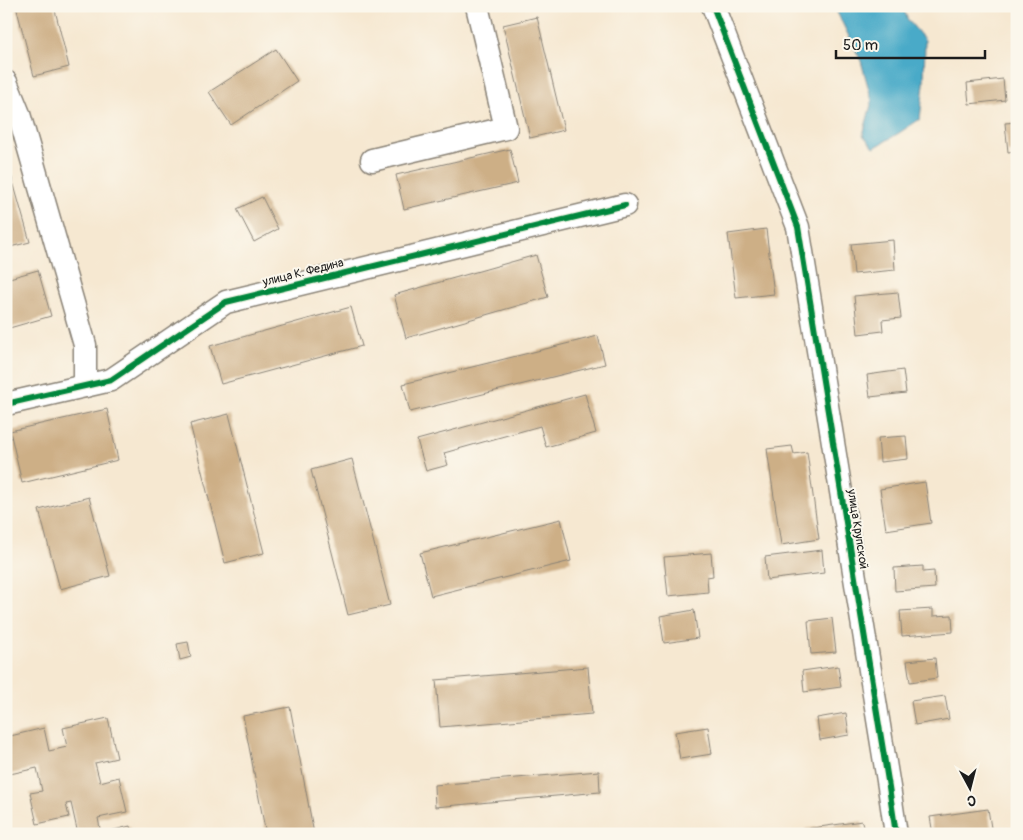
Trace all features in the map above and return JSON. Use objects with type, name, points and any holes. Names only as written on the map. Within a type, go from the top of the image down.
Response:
[{"type":"street","points":[[372,160],[506,128],[477,6]]},
{"type":"street","name":"улица Крупской","points":[[714,6],[798,227],[896,834]]},
{"type":"street","points":[[6,82],[19,114],[85,345],[85,386]]},
{"type":"street","name":"улица К. Федина","points":[[6,404],[111,380],[226,302],[625,205]]},
{"type":"water","points":[[834,6],[902,6],[908,20],[925,40],[924,84],[920,119],[874,148],[863,135],[872,101],[861,61]]},
{"type":"building","points":[[16,6],[54,6],[69,67],[34,76]]},
{"type":"building","points":[[537,17],[564,130],[530,138],[503,25]]},
{"type":"building","points":[[276,49],[297,81],[231,125],[209,92]]},
{"type":"building","points":[[1003,79],[1005,100],[969,104],[967,83]]},
{"type":"building","points":[[1017,122],[1017,151],[1008,152],[1005,123]]},
{"type":"building","points":[[510,149],[518,183],[404,209],[396,175]]},
{"type":"building","points":[[6,157],[30,242],[6,248]]},
{"type":"building","points":[[262,197],[278,229],[254,242],[237,209]]},
{"type":"building","points":[[766,229],[774,294],[736,298],[728,234]]},
{"type":"building","points":[[893,240],[895,270],[854,274],[851,244]]},
{"type":"building","points":[[536,255],[548,297],[406,338],[394,295]]},
{"type":"building","points":[[38,270],[51,316],[6,329],[6,279]]},
{"type":"building","points":[[898,292],[901,318],[882,320],[883,331],[858,334],[854,296]]},
{"type":"building","points":[[351,307],[362,346],[221,384],[210,346]]},
{"type":"building","points":[[598,336],[605,364],[410,412],[403,384]]},
{"type":"building","points":[[903,370],[906,393],[870,397],[867,375]]},
{"type":"building","points":[[585,394],[596,433],[546,447],[540,426],[444,453],[448,465],[426,471],[417,440]]},
{"type":"building","points":[[107,409],[118,460],[22,483],[10,431]]},
{"type":"building","points":[[229,414],[264,553],[225,563],[190,424]]},
{"type":"building","points":[[906,436],[908,459],[880,462],[878,438]]},
{"type":"building","points":[[792,446],[794,454],[807,452],[819,539],[781,545],[767,449]]},
{"type":"building","points":[[352,459],[390,605],[348,615],[311,470]]},
{"type":"building","points":[[925,482],[931,523],[886,530],[880,489]]},
{"type":"building","points":[[89,497],[110,576],[60,589],[39,510]]},
{"type":"building","points":[[561,519],[571,561],[431,596],[420,553]]},
{"type":"building","points":[[822,550],[824,573],[767,580],[765,557]]},
{"type":"building","points":[[711,553],[713,576],[707,577],[708,592],[668,596],[664,557]]},
{"type":"building","points":[[923,566],[923,572],[934,571],[935,588],[895,591],[894,568]]},
{"type":"building","points":[[933,609],[933,616],[952,615],[953,632],[902,636],[900,611]]},
{"type":"building","points":[[694,610],[698,638],[664,643],[660,616]]},
{"type":"building","points":[[832,618],[836,652],[811,654],[808,621]]},
{"type":"building","points":[[188,642],[191,657],[180,660],[177,644]]},
{"type":"building","points":[[935,658],[937,678],[910,682],[907,661]]},
{"type":"building","points":[[838,666],[841,687],[804,692],[802,671]]},
{"type":"building","points":[[588,667],[592,714],[440,727],[436,680]]},
{"type":"building","points":[[945,696],[949,719],[915,725],[911,701]]},
{"type":"building","points":[[290,707],[314,834],[266,834],[243,716]]},
{"type":"building","points":[[846,713],[849,735],[820,740],[817,718]]},
{"type":"building","points":[[108,718],[117,758],[95,763],[100,782],[119,777],[127,812],[98,818],[101,834],[78,834],[71,803],[66,804],[69,817],[37,824],[30,793],[42,791],[37,768],[10,774],[6,757],[6,737],[44,728],[49,751],[67,747],[63,728]]},
{"type":"building","points":[[708,727],[712,754],[680,759],[675,732]]},
{"type":"building","points":[[599,771],[600,792],[435,807],[434,785]]},
{"type":"building","points":[[988,809],[992,834],[933,834],[930,817]]},
{"type":"building","points":[[862,821],[864,834],[806,834],[805,829]]},
{"type":"building","points":[[130,826],[132,834],[102,834],[102,833]]},
{"type":"cycle path","points":[[713,6],[798,227],[896,834]]},
{"type":"cycle path","points":[[6,404],[111,380],[226,302],[625,205]]}]
